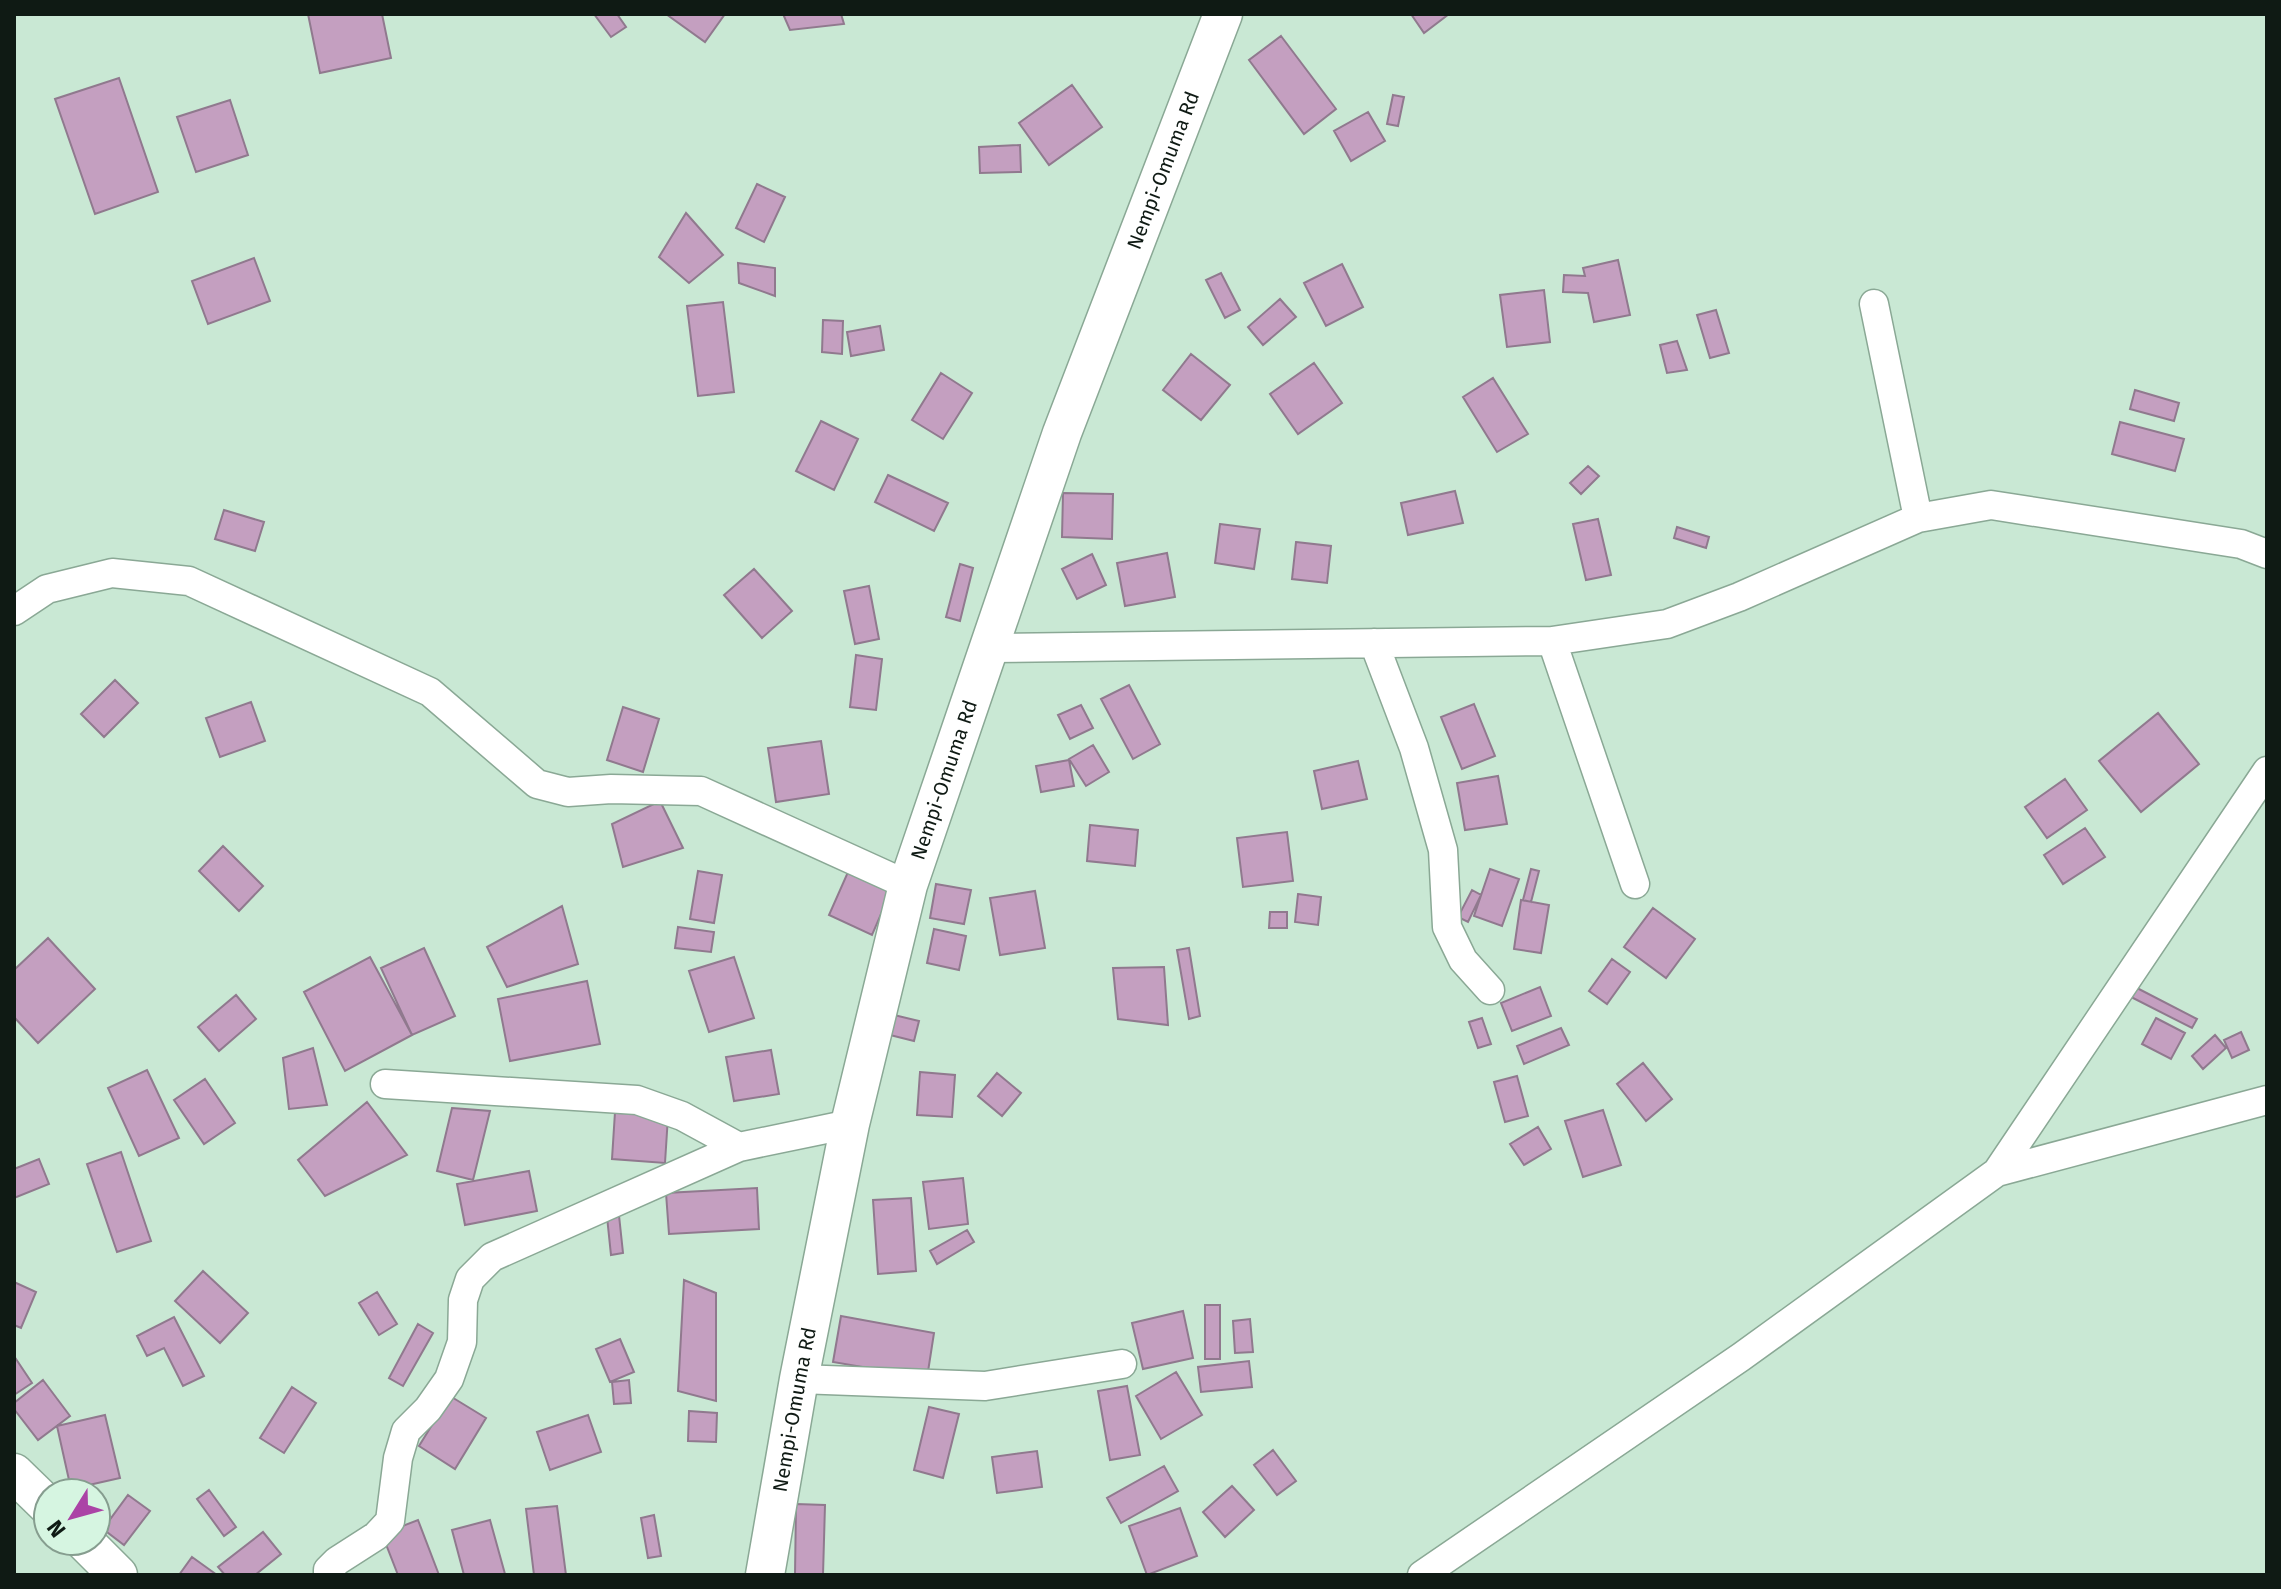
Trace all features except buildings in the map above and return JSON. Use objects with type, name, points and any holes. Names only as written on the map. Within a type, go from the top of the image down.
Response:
[{"type":"street","name":"Nempi-Omuma Rd","points":[[765,1575],[799,1379],[850,1124],[908,885],[1062,433],[1223,14]]},
{"type":"street","points":[[1874,304],[1918,518]]},
{"type":"street","points":[[989,648],[1552,641],[1667,624],[1739,597],[1918,518],[1991,505],[2241,544],[2267,554]]},
{"type":"street","points":[[14,611],[47,589],[112,573],[189,581],[430,692],[537,784],[568,792],[611,789],[701,791],[908,885]]},
{"type":"street","points":[[1552,641],[1635,884]]},
{"type":"street","points":[[1374,643],[1414,748],[1443,850],[1447,927],[1463,960],[1490,990]]},
{"type":"street","points":[[1422,1575],[1741,1357],[1997,1172],[2267,771]]},
{"type":"street","points":[[385,1084],[637,1100],[682,1116],[739,1147]]},
{"type":"street","points":[[1997,1172],[2267,1100]]},
{"type":"street","points":[[328,1575],[328,1570],[337,1561],[376,1536],[390,1521],[398,1458],[406,1431],[428,1409],[449,1379],[462,1342],[463,1300],[470,1279],[492,1257],[739,1147],[850,1124]]},
{"type":"street","points":[[799,1379],[985,1386],[1122,1364]]},
{"type":"street","points":[[14,1473],[32,1490]]},
{"type":"street","points":[[100,1557],[118,1575]]}]
